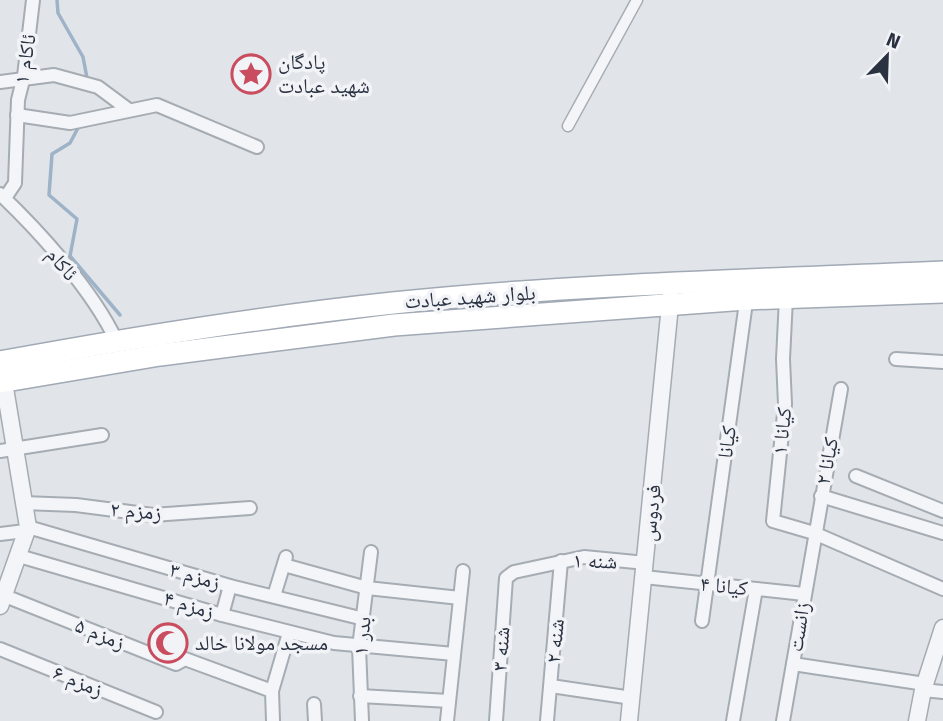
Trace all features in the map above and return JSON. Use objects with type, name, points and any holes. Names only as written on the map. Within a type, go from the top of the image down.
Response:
[{"type":"main road","name":"بلوار شهید عبادت","points":[[1,375],[394,325],[672,306],[747,290],[943,272]]},
{"type":"main road","name":"بلوار شهید عبادت","points":[[1,375],[116,340],[393,303],[671,284],[747,290],[786,298],[943,292]]},
{"type":"main road","points":[[393,303],[394,325]]},
{"type":"street","name":"ئاکام ۱","points":[[2,196],[15,183],[18,100],[33,0]]},
{"type":"street","points":[[568,126],[637,0]]},
{"type":"street","points":[[0,82],[54,75],[98,87],[129,110]]},
{"type":"street","points":[[17,115],[70,123],[157,105],[257,147]]},
{"type":"street","name":"ئاکام","points":[[2,196],[70,271],[108,323],[116,340]]},
{"type":"street","name":"فردوس","points":[[629,721],[672,306],[671,284]]},
{"type":"street","name":"کیانا","points":[[702,621],[747,290]]},
{"type":"street","name":"کیانا ۱","points":[[786,298],[783,359],[785,404],[773,521],[814,533]]},
{"type":"street","points":[[896,359],[943,362]]},
{"type":"street","points":[[1,375],[8,450],[23,503],[26,529],[2,600]]},
{"type":"street","name":"کیانا ۲","points":[[814,533],[841,389]]},
{"type":"street","points":[[8,450],[102,435]]},
{"type":"street","points":[[856,476],[943,511]]},
{"type":"street","points":[[821,496],[943,533]]},
{"type":"street","name":"زمزم ۲","points":[[23,503],[76,505],[153,515],[250,508]]},
{"type":"street","points":[[0,534],[26,529]]},
{"type":"street","name":"زمزم ۳","points":[[26,529],[230,586],[364,619]]},
{"type":"street","points":[[814,533],[943,589]]},
{"type":"street","name":"زانست","points":[[783,721],[814,533]]},
{"type":"street","name":"بدر ۱","points":[[362,721],[359,647],[371,552]]},
{"type":"street","name":"زمزم ۴","points":[[19,556],[289,633],[359,647],[454,654]]},
{"type":"street","name":"شنه ۱","points":[[506,578],[514,572],[584,556],[645,570]]},
{"type":"street","points":[[274,596],[285,561],[367,588],[460,598]]},
{"type":"street","name":"شنه ۲","points":[[547,721],[561,561]]},
{"type":"street","name":"کیانا ۴","points":[[645,570],[708,584],[804,594]]},
{"type":"street","points":[[447,721],[463,571]]},
{"type":"street","name":"شنه ۳","points":[[496,721],[506,578]]},
{"type":"street","points":[[222,615],[230,586]]},
{"type":"street","points":[[733,721],[755,589]]},
{"type":"street","name":"زمزم ۵","points":[[2,600],[176,664],[185,659],[272,691]]},
{"type":"street","points":[[917,721],[924,687],[943,628]]},
{"type":"street","points":[[273,721],[272,691],[289,633]]},
{"type":"street","name":"زمزم ۶","points":[[0,649],[156,712]]},
{"type":"street","points":[[793,664],[943,692]]},
{"type":"street","points":[[551,686],[632,698]]},
{"type":"street","points":[[360,696],[449,701]]},
{"type":"street","points":[[314,704],[315,721]]},
{"type":"waterway","points":[[57,0],[58,13],[83,57],[87,78]]},
{"type":"waterway","points":[[78,128],[70,143],[52,154],[49,195],[77,219],[70,256],[120,315]]},
{"type":"place","name":"پادگان شهید عبادت","points":[[251,74]]},
{"type":"place","name":"مسجد مولانا خالد","points":[[168,643]]}]
